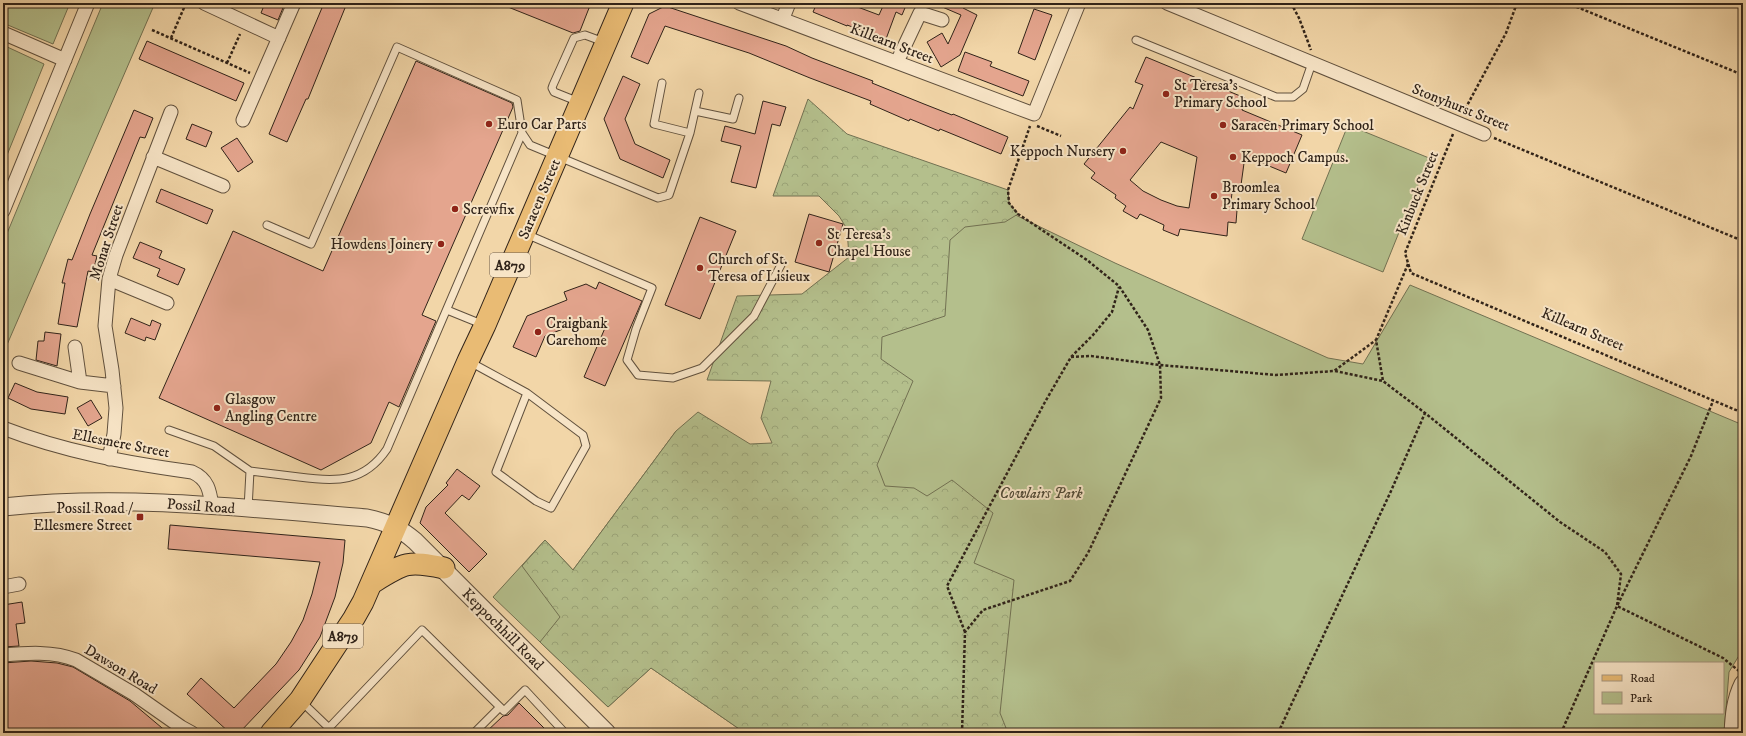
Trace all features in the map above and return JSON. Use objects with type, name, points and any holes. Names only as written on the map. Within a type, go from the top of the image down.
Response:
[{"type":"main road","name":"Saracen Street","points":[[397,527],[468,361],[485,326],[623,3]]},
{"type":"main road","name":"A879","points":[[271,733],[300,700],[354,618],[372,583],[397,527]]},
{"type":"main road","points":[[372,583],[389,572],[407,564],[422,564],[444,568]]},
{"type":"street","points":[[3,211],[88,3]]},
{"type":"street","points":[[204,3],[279,38]]},
{"type":"street","points":[[243,120],[256,75],[279,38],[294,3]]},
{"type":"street","name":"Killearn Street","points":[[739,3],[783,18],[1034,114],[1079,3]]},
{"type":"street","points":[[783,18],[789,3]]},
{"type":"street","name":"Stonyhurst Street","points":[[1167,3],[1484,134]]},
{"type":"street","points":[[897,62],[920,12],[942,20]]},
{"type":"street","points":[[3,33],[65,60]]},
{"type":"street","name":"Monar Street","points":[[109,459],[114,434],[116,408],[106,326],[109,280],[116,255],[171,112]]},
{"type":"street","points":[[153,157],[223,186]]},
{"type":"street","points":[[109,280],[167,303]]},
{"type":"street","points":[[75,347],[80,382]]},
{"type":"street","points":[[19,363],[80,382],[114,386]]},
{"type":"street","name":"Ellesmere Street","points":[[3,428],[49,444],[109,459],[198,474],[208,486],[212,506]]},
{"type":"street","name":"Possil Road","points":[[3,507],[62,502],[129,502],[212,506],[367,518],[397,527]]},
{"type":"street","name":"Keppochhill Road","points":[[397,527],[415,541],[444,568],[489,616],[607,733]]},
{"type":"street","points":[[3,587],[19,584]]},
{"type":"street","name":"Dawson Road","points":[[3,656],[43,654],[68,657],[76,660],[134,694],[181,728],[192,733]]},
{"type":"street","points":[[1733,733],[1734,714],[1738,695],[1743,684]]},
{"type":"lane","points":[[580,103],[559,94],[552,88],[572,40],[578,36],[585,35],[606,43]]},
{"type":"lane","points":[[1136,40],[1276,97],[1293,97],[1303,89],[1312,63]]},
{"type":"lane","points":[[267,225],[311,244],[397,47],[517,100],[522,133],[530,145],[658,198],[669,195],[690,133],[699,93]]},
{"type":"lane","points":[[662,83],[654,124],[690,133]]},
{"type":"lane","points":[[695,111],[733,119],[739,98]]},
{"type":"lane","points":[[169,430],[214,446],[250,471],[323,480],[340,480],[355,476],[380,460],[387,449],[522,133]]},
{"type":"lane","points":[[524,233],[652,288],[636,329],[627,360],[638,375],[673,378],[702,368],[754,316],[782,263]]},
{"type":"lane","points":[[447,310],[485,326]]},
{"type":"lane","points":[[468,361],[527,393],[584,435],[586,446],[551,508],[536,501],[496,472],[527,393]]},
{"type":"lane","points":[[248,509],[250,471]]},
{"type":"lane","points":[[300,700],[326,730],[422,630],[504,711],[525,690],[565,733]]},
{"type":"lane","points":[[474,733],[500,707]]},
{"type":"path","points":[[171,38],[186,3]]},
{"type":"path","points":[[1291,3],[1310,46],[1312,63]]},
{"type":"path","name":"Kinbuck Street","points":[[1412,273],[1405,253],[1458,123],[1506,33],[1517,3]]},
{"type":"path","points":[[1567,3],[1743,75]]},
{"type":"path","points":[[227,63],[245,22]]},
{"type":"path","points":[[152,30],[256,75]]},
{"type":"path","points":[[965,632],[983,610],[1070,581],[1088,552],[1161,398],[1160,365],[1148,330],[1119,286],[1087,260],[1018,214],[1009,203],[1008,190],[1030,123],[1061,136]]},
{"type":"path","name":"Stonyhurst Street","points":[[1484,134],[1743,241]]},
{"type":"path","points":[[1334,371],[1376,340],[1409,264]]},
{"type":"path","name":"Killearn Street","points":[[1412,273],[1743,413]]},
{"type":"path","points":[[962,733],[965,632],[947,586],[1070,357],[1093,335],[1112,312],[1119,286]]},
{"type":"path","points":[[1376,340],[1382,381]]},
{"type":"path","points":[[1070,357],[1092,356],[1160,365],[1276,375],[1334,371],[1382,381],[1426,413],[1560,522],[1605,552],[1620,574],[1617,606]]},
{"type":"path","points":[[1561,733],[1617,606],[1691,456],[1713,401]]},
{"type":"path","points":[[1278,733],[1426,413]]},
{"type":"path","points":[[1617,606],[1723,658],[1743,674]]},
{"type":"green space","points":[[3,3],[70,3],[53,44],[3,23]]},
{"type":"green space","points":[[103,3],[155,3],[3,354],[3,243]]},
{"type":"green space","points":[[3,45],[44,64],[3,165]]},
{"type":"green space","points":[[808,99],[847,134],[1008,190],[1009,203],[1018,214],[1005,222],[965,227],[950,240],[945,316],[882,337],[881,359],[913,381],[877,465],[885,486],[914,488],[927,496],[952,480],[993,513],[974,563],[1014,580],[1000,713],[1008,733],[745,733],[651,668],[608,707],[540,642],[560,617],[522,566],[545,540],[573,570],[676,431],[698,412],[750,444],[772,443],[761,418],[771,381],[707,380],[737,296],[802,294],[849,257],[847,229],[839,216],[819,196],[773,196]]},
{"type":"green space","points":[[1348,125],[1429,158],[1383,272],[1302,239]]},
{"type":"green space","name":"Cowlairs Park","points":[[918,168],[1115,263],[1328,358],[1363,364],[1410,285],[1743,425],[1743,649],[1729,672],[1724,733],[745,733],[651,668],[608,707],[493,597],[545,540],[573,570],[676,431],[783,481]]},
{"type":"building","points":[[265,3],[285,3],[278,20],[261,13]]},
{"type":"building","points":[[324,3],[347,3],[308,99],[306,99],[287,142],[269,134]]},
{"type":"building","points":[[498,3],[591,3],[580,31],[573,33]]},
{"type":"building","points":[[817,3],[857,3],[855,6],[879,15],[883,6],[876,3],[907,3],[902,15],[896,12],[886,39],[847,26],[813,12]]},
{"type":"building","points":[[933,3],[965,3],[963,8],[977,15],[960,55],[941,67],[927,42],[942,33],[948,44],[961,15]]},
{"type":"building","points":[[665,6],[786,46],[812,58],[873,81],[872,83],[1008,137],[1001,154],[940,129],[939,131],[910,119],[909,121],[870,104],[871,101],[749,53],[665,26],[648,64],[631,57],[649,14]]},
{"type":"building","points":[[1034,9],[1052,15],[1035,60],[1018,53]]},
{"type":"building","points":[[147,41],[244,83],[236,101],[139,59]]},
{"type":"building","points":[[965,52],[992,62],[990,66],[1029,81],[1023,96],[958,71]]},
{"type":"building","points":[[1146,57],[1245,98],[1242,110],[1302,135],[1286,173],[1245,156],[1241,185],[1233,184],[1230,210],[1237,210],[1236,223],[1228,222],[1227,236],[1180,229],[1178,236],[1163,230],[1164,225],[1140,214],[1137,219],[1123,211],[1126,206],[1115,198],[1116,195],[1091,178],[1095,173],[1084,164],[1130,107],[1133,109],[1143,85],[1135,82]],"holes":[[[1161,142],[1197,157],[1189,208],[1177,206],[1161,200],[1143,191],[1130,180]]]},
{"type":"building","points":[[416,61],[512,103],[513,107],[422,315],[436,321],[399,407],[389,402],[371,443],[321,470],[159,398],[233,231],[323,271]]},
{"type":"building","points":[[623,76],[640,84],[625,119],[635,144],[670,160],[663,178],[620,159],[604,119]]},
{"type":"building","points":[[763,101],[786,107],[780,126],[772,124],[756,188],[731,182],[741,146],[721,141],[725,126],[755,134]]},
{"type":"building","points":[[134,110],[153,118],[145,138],[140,137],[92,255],[97,256],[93,272],[88,271],[77,327],[58,324],[65,283],[62,283],[68,259],[72,260]]},
{"type":"building","points":[[192,124],[212,132],[206,147],[186,139]]},
{"type":"building","points":[[237,138],[253,162],[238,172],[221,148]]},
{"type":"building","points":[[161,189],[213,210],[207,224],[156,202]]},
{"type":"building","name":"St Teresa's Chapel House","points":[[809,214],[843,224],[829,272],[795,262]]},
{"type":"building","name":"Church of St. Teresa of Lisieux","points":[[700,217],[736,231],[700,319],[665,305]]},
{"type":"building","points":[[140,242],[162,251],[159,258],[185,269],[178,285],[157,276],[160,269],[133,258]]},
{"type":"building","name":"Craigbank Carehome","points":[[599,282],[642,301],[605,386],[584,377],[605,328],[586,320],[545,336],[536,357],[513,347],[527,316],[567,300],[564,292],[586,284],[596,289]]},
{"type":"building","points":[[131,318],[150,326],[152,320],[161,324],[155,340],[146,337],[145,341],[125,333]]},
{"type":"building","points":[[45,332],[61,334],[57,366],[36,360],[38,341],[44,341]]},
{"type":"building","points":[[15,383],[37,392],[68,397],[65,414],[31,409],[8,398]]},
{"type":"building","points":[[91,400],[102,418],[88,426],[77,408]]},
{"type":"building","points":[[457,469],[480,486],[469,500],[462,495],[445,513],[487,554],[469,572],[420,523],[426,507],[448,485],[446,483]]},
{"type":"building","points":[[170,525],[345,540],[343,563],[335,597],[320,637],[299,670],[239,733],[230,733],[187,694],[201,678],[234,708],[276,664],[291,642],[303,620],[312,594],[320,562],[168,549]]},
{"type":"building","points":[[22,602],[25,623],[16,624],[19,646],[3,647],[3,605]]},
{"type":"building","points":[[31,661],[57,663],[73,667],[130,701],[168,733],[3,733],[3,663]]},
{"type":"building","points":[[519,703],[549,733],[485,733],[503,716],[508,715]]},
{"type":"place","name":"St Teresa's Primary School","points":[[1166,94]]},
{"type":"place","name":"Euro Car Parts","points":[[489,124]]},
{"type":"place","name":"Saracen Primary School","points":[[1223,125]]},
{"type":"place","name":"Keppoch Nursery","points":[[1123,151]]},
{"type":"place","name":"Keppoch Campus.","points":[[1233,157]]},
{"type":"place","name":"Broomlea Primary School","points":[[1214,196]]},
{"type":"place","name":"Screwfix","points":[[455,209]]},
{"type":"place","name":"St Teresa's Chapel House","points":[[819,243]]},
{"type":"place","name":"Howdens Joinery","points":[[441,244]]},
{"type":"place","name":"Church of St. Teresa of Lisieux","points":[[700,268]]},
{"type":"place","name":"Craigbank Carehome","points":[[538,332]]},
{"type":"place","name":"Glasgow Angling Centre","points":[[217,408]]},
{"type":"place","name":"Possil Road / Ellesmere Street","points":[[140,517]]}]
